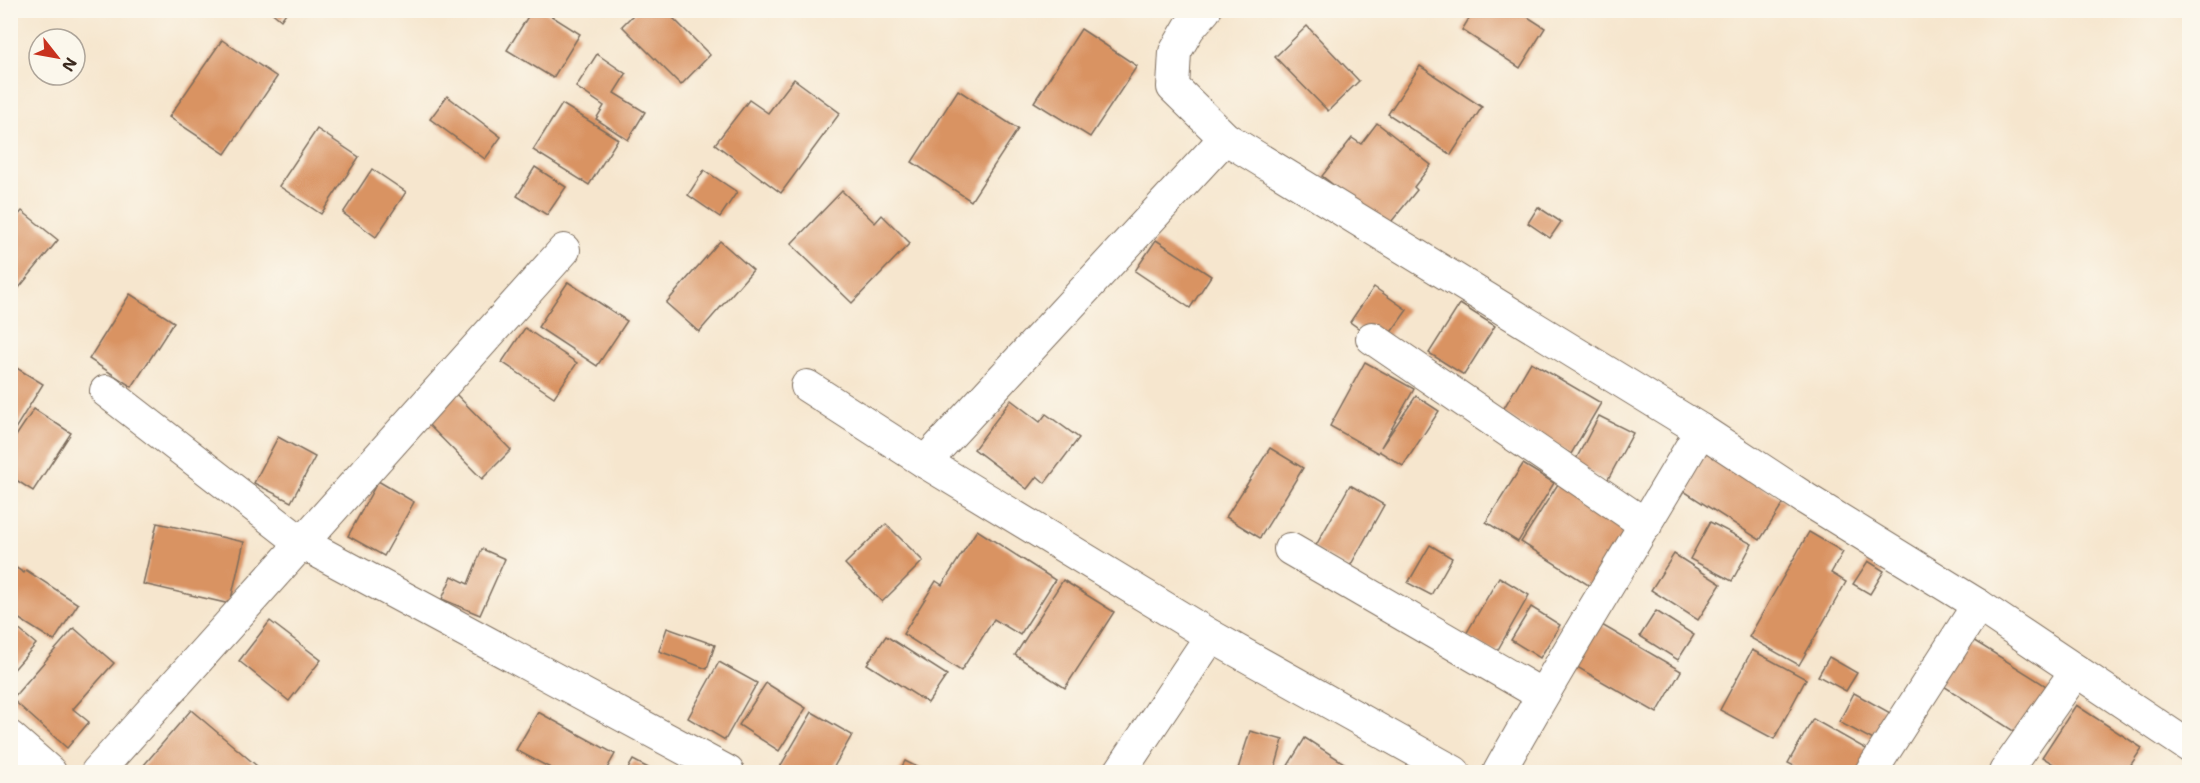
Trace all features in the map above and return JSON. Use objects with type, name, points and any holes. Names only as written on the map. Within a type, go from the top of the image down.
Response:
[{"type":"street","points":[[1205,10],[1189,28],[1175,52],[1173,87],[1225,138],[1701,430],[1806,500],[1978,605],[2190,747]]},
{"type":"street","points":[[925,462],[1225,138]]},
{"type":"street","points":[[97,772],[564,250]]},
{"type":"street","points":[[1372,338],[1646,525]]},
{"type":"street","points":[[807,386],[925,462],[1211,636],[1406,761],[1454,772]]},
{"type":"street","points":[[106,391],[302,543],[728,772]]},
{"type":"street","points":[[1499,772],[1542,695],[1701,430]]},
{"type":"street","points":[[1290,549],[1542,695]]},
{"type":"street","points":[[1871,772],[1978,605]]},
{"type":"street","points":[[1120,772],[1211,636]]},
{"type":"street","points":[[2005,772],[2076,671]]},
{"type":"street","points":[[10,737],[50,772]]},
{"type":"building","points":[[269,10],[288,10],[281,20]]},
{"type":"building","points":[[532,10],[542,10],[580,34],[553,78],[507,50]]},
{"type":"building","points":[[638,10],[665,10],[710,55],[681,85],[622,26]]},
{"type":"building","points":[[1474,10],[1517,10],[1545,28],[1520,68],[1462,30]]},
{"type":"building","points":[[1307,26],[1359,81],[1328,111],[1275,57]]},
{"type":"building","points":[[1081,29],[1137,66],[1090,137],[1034,102]]},
{"type":"building","points":[[222,40],[277,77],[225,154],[169,117]]},
{"type":"building","points":[[597,54],[626,74],[614,93],[645,112],[628,140],[596,119],[604,106],[576,87]]},
{"type":"building","points":[[1420,66],[1482,107],[1451,155],[1388,114]]},
{"type":"building","points":[[794,79],[840,113],[781,193],[715,144],[749,100],[768,113]]},
{"type":"building","points":[[958,90],[1018,129],[971,201],[912,162]]},
{"type":"building","points":[[447,96],[501,137],[485,159],[430,119]]},
{"type":"building","points":[[562,104],[618,139],[589,185],[533,150]]},
{"type":"building","points":[[1377,123],[1431,165],[1414,187],[1417,190],[1387,227],[1322,176],[1352,138],[1361,144]]},
{"type":"building","points":[[317,129],[359,157],[321,214],[279,186]]},
{"type":"building","points":[[535,167],[566,187],[547,215],[517,196]]},
{"type":"building","points":[[372,169],[406,192],[376,237],[343,213]]},
{"type":"building","points":[[704,170],[737,192],[720,217],[688,195]]},
{"type":"building","points":[[842,191],[875,223],[882,215],[910,243],[852,303],[791,244]]},
{"type":"building","points":[[1538,207],[1561,222],[1550,238],[1528,223]]},
{"type":"building","points":[[22,211],[58,240],[10,299],[10,225]]},
{"type":"building","points":[[1156,240],[1211,276],[1190,308],[1135,271]]},
{"type":"building","points":[[720,241],[753,270],[699,332],[666,303]]},
{"type":"building","points":[[568,282],[627,321],[597,366],[538,327]]},
{"type":"building","points":[[1374,287],[1407,310],[1382,345],[1350,322]]},
{"type":"building","points":[[130,294],[174,322],[132,387],[89,359]]},
{"type":"building","points":[[1460,304],[1495,326],[1464,375],[1429,353]]},
{"type":"building","points":[[525,328],[577,363],[554,397],[502,362]]},
{"type":"building","points":[[1365,362],[1414,389],[1381,447],[1416,396],[1439,411],[1403,466],[1330,426]]},
{"type":"building","points":[[1531,362],[1601,403],[1571,454],[1501,413]]},
{"type":"building","points":[[10,364],[43,384],[10,437]]},
{"type":"building","points":[[450,388],[511,450],[482,479],[421,417]]},
{"type":"building","points":[[1011,400],[1040,422],[1046,414],[1079,438],[1045,483],[1037,476],[1027,489],[974,449]]},
{"type":"building","points":[[34,409],[71,433],[33,491],[10,476],[10,445]]},
{"type":"building","points":[[1599,416],[1633,433],[1607,481],[1574,463]]},
{"type":"building","points":[[278,437],[315,457],[291,502],[254,483]]},
{"type":"building","points":[[1270,448],[1303,468],[1260,538],[1226,517]]},
{"type":"building","points":[[1704,449],[1785,501],[1760,540],[1679,488]]},
{"type":"building","points":[[1523,464],[1554,483],[1518,542],[1486,522]]},
{"type":"building","points":[[378,481],[414,502],[384,556],[348,536]]},
{"type":"building","points":[[1558,484],[1630,530],[1593,588],[1521,542]]},
{"type":"building","points":[[1350,485],[1384,505],[1349,568],[1314,549]]},
{"type":"building","points":[[1710,522],[1752,544],[1732,581],[1690,559]]},
{"type":"building","points":[[157,523],[244,542],[230,604],[143,584]]},
{"type":"building","points":[[886,524],[923,561],[882,602],[845,564]]},
{"type":"building","points":[[977,530],[1055,580],[1020,635],[994,619],[961,671],[903,634],[936,581],[942,585]]},
{"type":"building","points":[[1809,532],[1843,552],[1831,573],[1846,582],[1799,665],[1749,637]]},
{"type":"building","points":[[1430,545],[1452,558],[1431,595],[1408,583]]},
{"type":"building","points":[[482,549],[505,559],[480,615],[442,599],[452,576],[468,584]]},
{"type":"building","points":[[1674,554],[1721,584],[1698,620],[1651,590]]},
{"type":"building","points":[[1868,561],[1884,571],[1870,594],[1853,584]]},
{"type":"building","points":[[10,564],[24,573],[26,570],[78,604],[54,641],[10,613]]},
{"type":"building","points":[[1499,577],[1529,595],[1496,653],[1465,636]]},
{"type":"building","points":[[1063,580],[1114,612],[1065,688],[1015,655]]},
{"type":"building","points":[[1531,607],[1560,625],[1540,658],[1511,640]]},
{"type":"building","points":[[1656,611],[1694,635],[1678,660],[1640,636]]},
{"type":"building","points":[[270,621],[321,660],[289,701],[239,661]]},
{"type":"building","points":[[1595,621],[1681,671],[1657,713],[1570,663]]},
{"type":"building","points":[[10,622],[36,644],[10,674]]},
{"type":"building","points":[[74,628],[114,663],[73,709],[89,722],[67,748],[12,699]]},
{"type":"building","points":[[667,628],[715,645],[707,669],[659,651]]},
{"type":"building","points":[[886,636],[947,675],[928,703],[867,664]]},
{"type":"building","points":[[1968,637],[2051,689],[2021,736],[1939,683]]},
{"type":"building","points":[[1752,650],[1806,679],[1774,739],[1720,710]]},
{"type":"building","points":[[1829,657],[1857,673],[1846,691],[1818,676]]},
{"type":"building","points":[[719,662],[757,683],[725,740],[688,718]]},
{"type":"building","points":[[766,683],[806,708],[779,751],[739,725]]},
{"type":"building","points":[[1854,693],[1892,714],[1877,742],[1839,722]]},
{"type":"building","points":[[2076,705],[2142,748],[2126,772],[2066,772],[2042,757]]},
{"type":"building","points":[[191,710],[257,766],[252,772],[138,772]]},
{"type":"building","points":[[538,712],[615,754],[605,772],[558,772],[516,750]]},
{"type":"building","points":[[812,712],[852,735],[831,772],[777,772]]},
{"type":"building","points":[[1813,719],[1875,754],[1865,772],[1806,772],[1788,763]]},
{"type":"building","points":[[1250,731],[1283,740],[1274,772],[1237,772]]},
{"type":"building","points":[[1305,738],[1358,772],[1284,772]]},
{"type":"building","points":[[633,760],[656,772],[626,772]]},
{"type":"building","points":[[905,761],[927,772],[899,772]]}]
